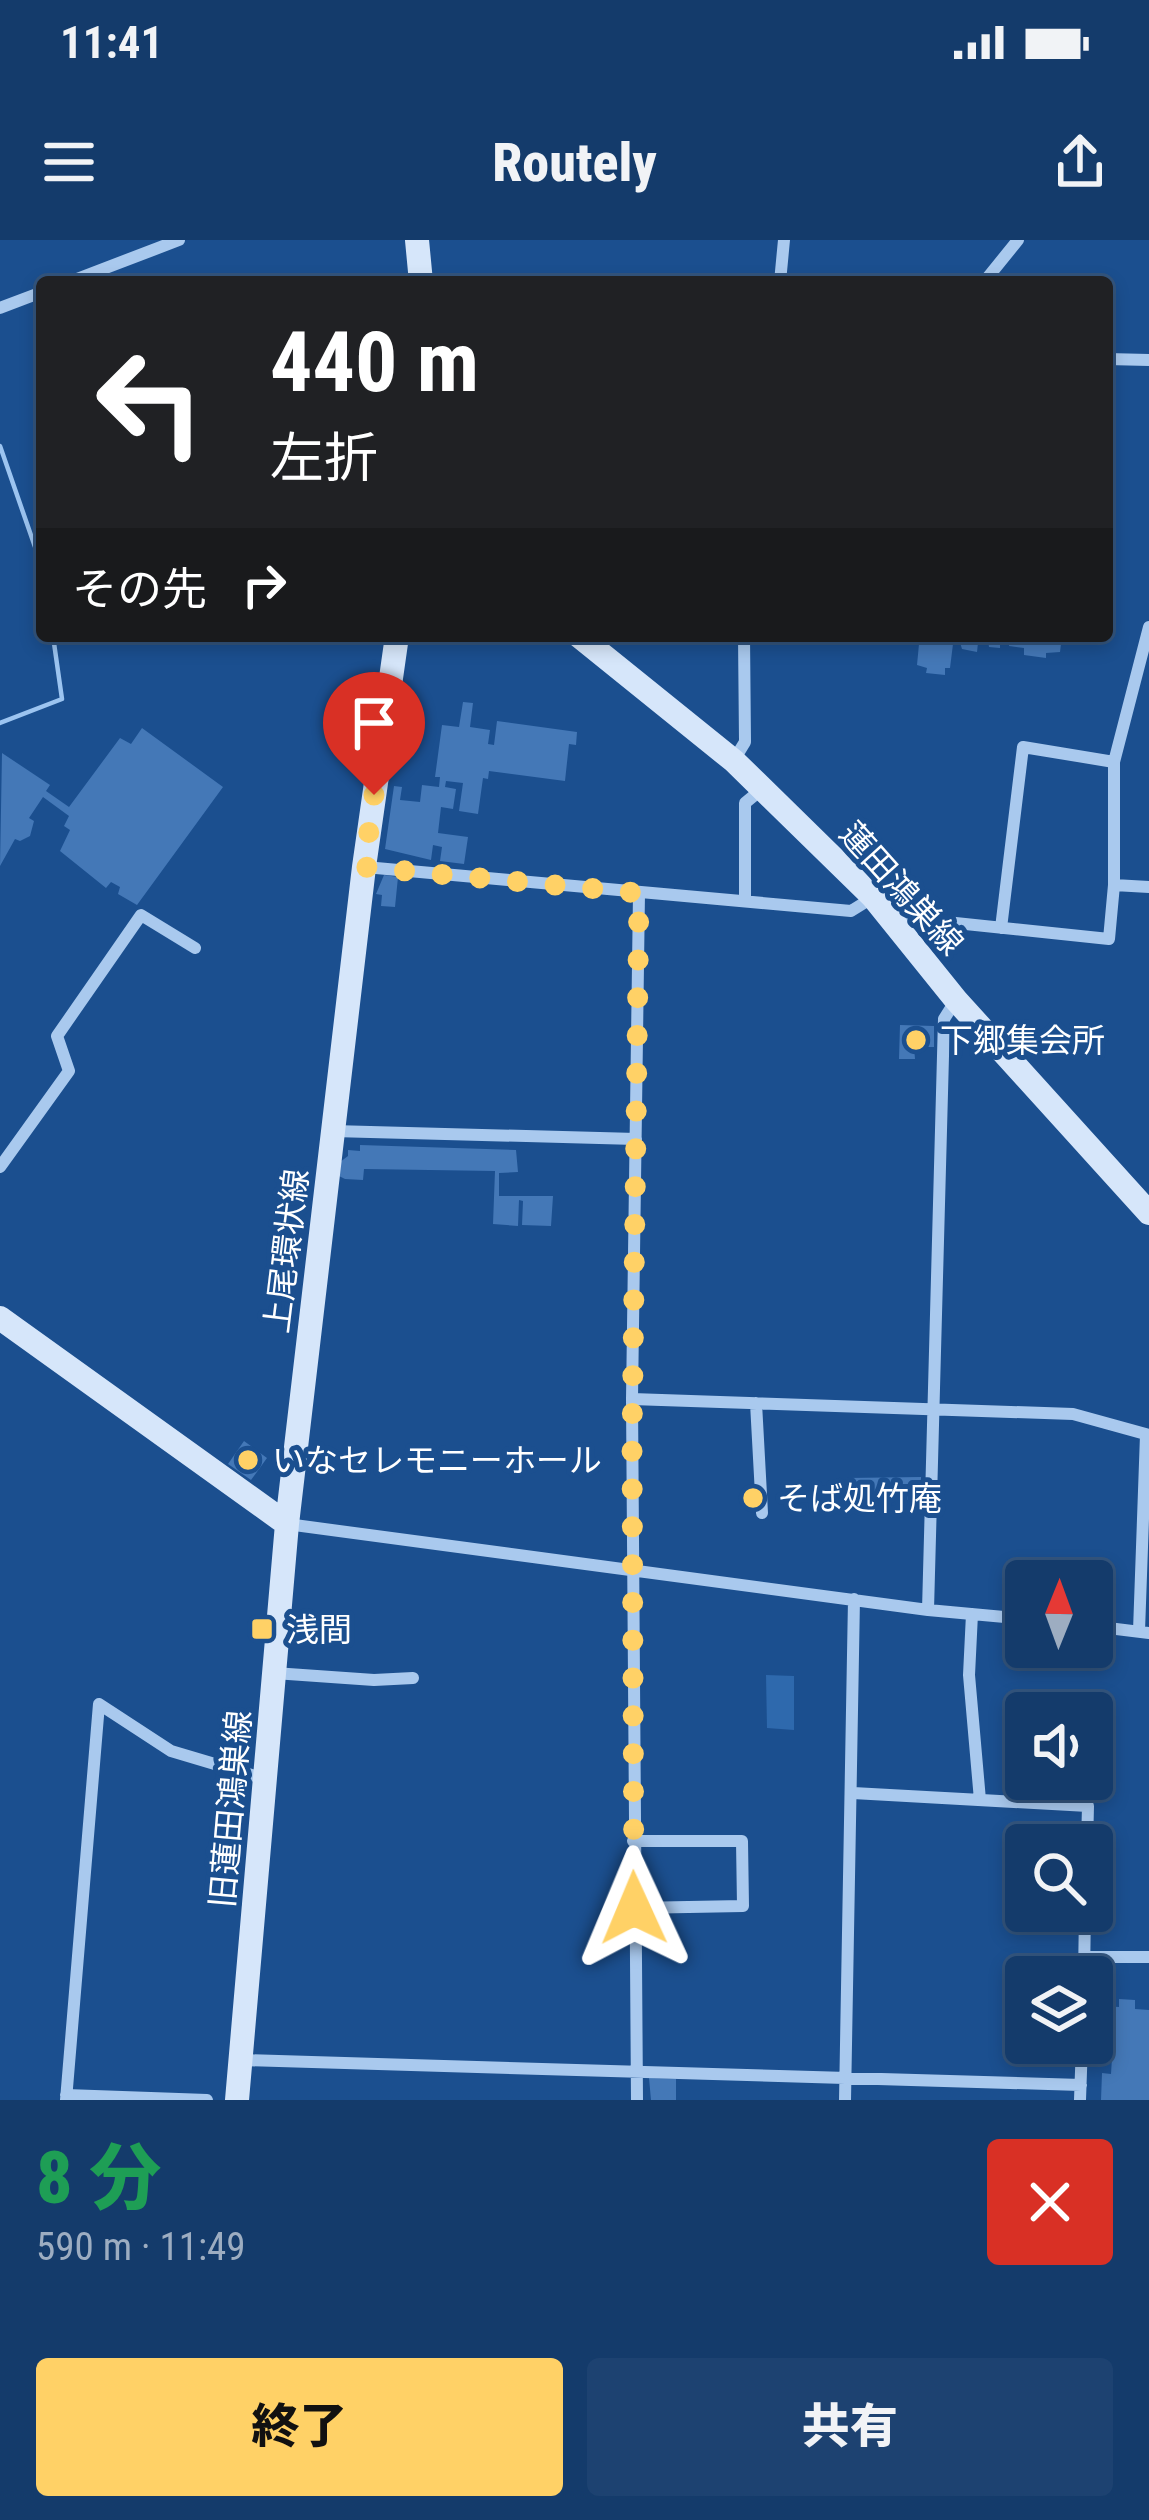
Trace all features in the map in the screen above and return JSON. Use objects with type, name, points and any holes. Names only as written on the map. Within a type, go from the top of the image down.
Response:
[{"type":"main road","points":[[417,240],[420,276]]},
{"type":"main road","name":"上尾環状線","points":[[287,1524],[364,867],[396,642]]},
{"type":"main road","name":"蓮田鴻巣線","points":[[586,642],[734,761],[873,897],[956,1000],[1149,1213]]},
{"type":"main road","points":[[0,1318],[287,1524]]},
{"type":"main road","name":"旧蓮田鴻巣線","points":[[237,2100],[287,1524]]},
{"type":"street","points":[[85,276],[179,240]]},
{"type":"street","points":[[781,276],[784,240]]},
{"type":"street","points":[[989,276],[1018,240]]},
{"type":"street","points":[[0,308],[36,294]]},
{"type":"street","points":[[1113,359],[1149,360]]},
{"type":"street","points":[[898,925],[908,918],[1109,939],[1114,762],[1149,627]]},
{"type":"street","points":[[734,761],[746,742],[744,642]]},
{"type":"street","points":[[1001,928],[1023,747],[1114,762]]},
{"type":"street","points":[[746,900],[746,803],[763,788]]},
{"type":"street","points":[[364,867],[850,911],[873,897]]},
{"type":"street","points":[[1114,885],[1149,887]]},
{"type":"street","points":[[637,2100],[632,1400],[639,893]]},
{"type":"street","points":[[0,1167],[69,1071],[57,1036],[141,915],[195,948]]},
{"type":"street","points":[[928,1610],[944,1019],[956,1000]]},
{"type":"street","points":[[333,1131],[636,1139]]},
{"type":"street","points":[[632,1400],[1073,1414],[1148,1435],[1144,1632],[1113,1628]]},
{"type":"street","points":[[756,1403],[761,1514]]},
{"type":"street","points":[[287,1524],[1005,1617]]},
{"type":"street","points":[[845,2100],[854,1599]]},
{"type":"street","points":[[972,1614],[969,1676],[980,1800]]},
{"type":"street","points":[[274,1673],[374,1681],[413,1678]]},
{"type":"street","points":[[207,2100],[66,2097],[99,1704],[171,1751],[266,1779]]},
{"type":"street","points":[[853,1792],[1088,1807],[1088,1824]]},
{"type":"street","points":[[633,1841],[742,1841],[742,1906],[634,1908]]},
{"type":"street","points":[[1113,1957],[1149,1958]]},
{"type":"street","points":[[242,2060],[847,2077],[1080,2092]]},
{"type":"shaded area","points":[[766,1675],[794,1676],[794,1730],[767,1728]]},
{"type":"building","points":[[953,642],[945,675],[926,673],[927,668],[917,665],[919,644],[914,643]]},
{"type":"building","points":[[960,642],[983,642],[978,643],[977,652],[962,649]]},
{"type":"building","points":[[1009,642],[1061,642],[1060,652],[1046,653],[1046,658],[1024,655],[1024,648],[1009,646]]},
{"type":"building","points":[[463,702],[473,703],[470,727],[490,730],[488,744],[494,745],[497,721],[577,732],[576,745],[569,744],[565,781],[489,771],[488,779],[483,778],[478,814],[459,811],[463,783],[446,781],[445,787],[456,789],[453,809],[441,807],[438,833],[468,837],[464,864],[440,861],[442,847],[433,845],[431,860],[385,849],[394,786],[402,787],[400,800],[420,802],[422,785],[439,787],[440,777],[435,777],[442,725],[459,727]]},
{"type":"building","points":[[142,728],[223,787],[137,905],[118,894],[120,887],[111,882],[106,888],[60,851],[70,830],[64,826],[69,816],[43,797],[29,818],[34,821],[30,836],[15,839],[0,866],[2,753],[50,785],[46,791],[69,807],[120,738],[131,744]]},
{"type":"building","points":[[384,875],[398,877],[395,907],[381,906],[382,895],[376,894]]},
{"type":"building","points":[[900,1025],[934,1026],[934,1047],[914,1047],[915,1059],[899,1059]]},
{"type":"building","points":[[360,1145],[516,1150],[518,1172],[499,1173],[499,1196],[553,1196],[551,1226],[522,1225],[523,1201],[519,1200],[518,1226],[493,1224],[495,1171],[364,1169],[363,1180],[339,1176],[340,1162],[348,1150],[360,1151]]},
{"type":"building","points":[[244,1441],[267,1458],[251,1480],[228,1464]]},
{"type":"building","points":[[921,1477],[921,1500],[842,1501],[847,1478]]},
{"type":"building","points":[[1119,1999],[1135,2000],[1135,2009],[1149,2010],[1149,2100],[1101,2100],[1102,2073],[1111,2074],[1113,2064],[1113,2007],[1119,2007]]},
{"type":"building","points":[[649,2078],[676,2079],[676,2100],[651,2100]]},
{"type":"waterway","points":[[0,446],[36,550]]},
{"type":"waterway","points":[[0,723],[62,699],[54,642]]},
{"type":"place","name":"下郷集会所","points":[[916,1040]]},
{"type":"place","name":"いなセレモニーホール","points":[[248,1460]]},
{"type":"place","name":"そば処竹庵","points":[[753,1498]]},
{"type":"place","name":"浅間","points":[[262,1629]]},
{"type":"route","points":[[374,795],[364,867],[639,893],[632,1442],[634,1908]]}]
